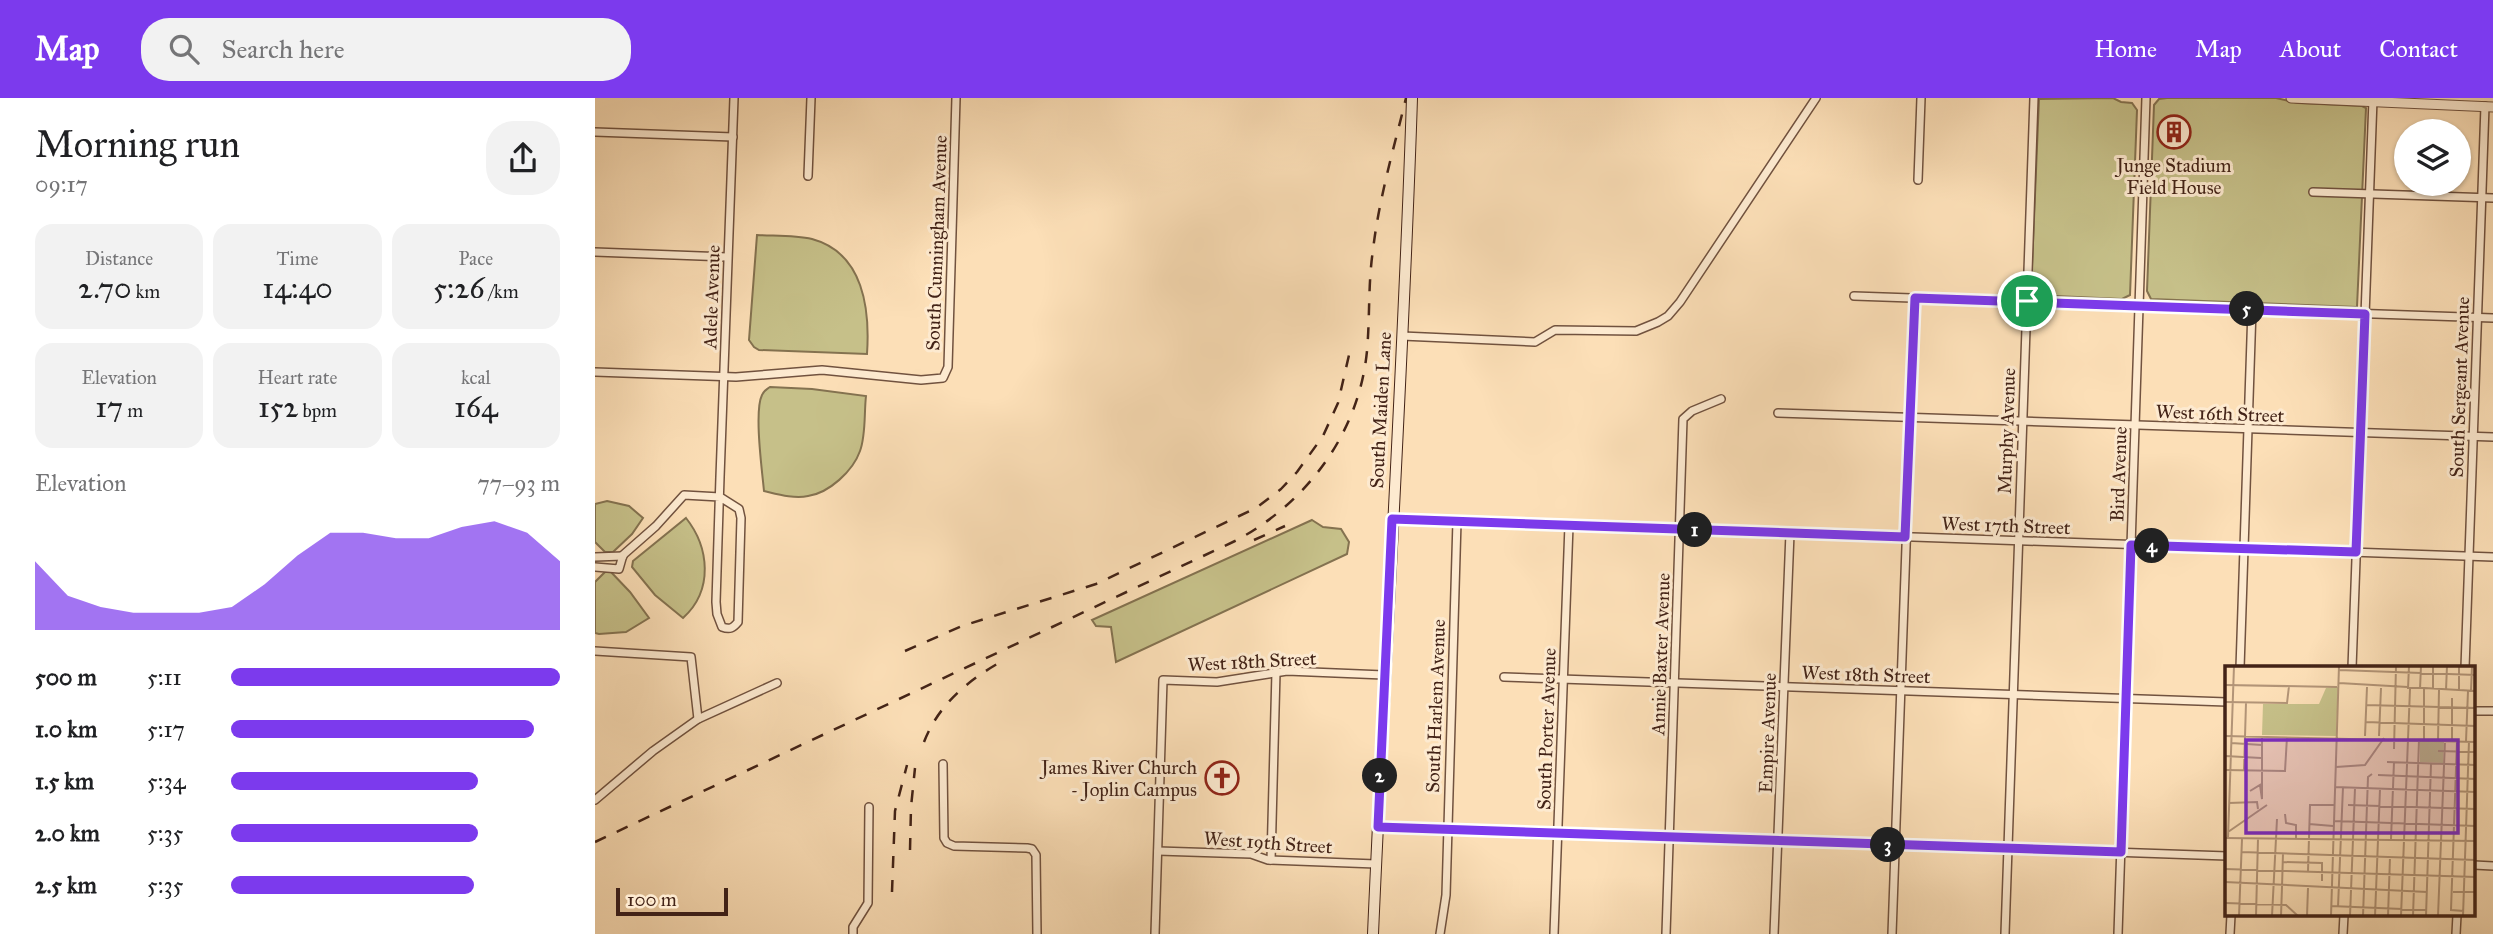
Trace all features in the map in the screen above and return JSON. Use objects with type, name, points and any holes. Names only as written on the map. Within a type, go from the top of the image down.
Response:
[{"type":"main road","name":"South Maiden Lane","points":[[1373,934],[1412,98]]},
{"type":"street","name":"Adele Avenue","points":[[720,497],[734,98]]},
{"type":"street","points":[[808,176],[811,98]]},
{"type":"street","name":"South Cunningham Avenue","points":[[724,376],[823,370],[933,380],[943,378],[948,367],[956,98]]},
{"type":"street","points":[[1402,336],[1535,342],[1555,330],[1636,331],[1668,316],[1680,302],[1815,98]]},
{"type":"street","points":[[1918,180],[1921,98]]},
{"type":"street","name":"Murphy Avenue","points":[[2005,934],[2033,98]]},
{"type":"street","name":"Bird Avenue","points":[[2118,934],[2146,98]]},
{"type":"street","points":[[2291,98],[2438,101],[2489,107]]},
{"type":"street","points":[[2352,666],[2373,100]]},
{"type":"street","name":"South Sergeant Avenue","points":[[2465,666],[2481,198],[2489,107]]},
{"type":"street","points":[[595,132],[733,137]]},
{"type":"street","points":[[2313,192],[2493,198]]},
{"type":"street","points":[[595,252],[727,257]]},
{"type":"street","points":[[1853,296],[2493,318]]},
{"type":"street","points":[[1892,934],[1915,298]]},
{"type":"street","points":[[2240,666],[2252,309]]},
{"type":"street","points":[[595,372],[724,376]]},
{"type":"street","name":"Annie Baxter Avenue","points":[[1666,934],[1683,419],[1692,411],[1721,399]]},
{"type":"street","name":"West 16th Street","points":[[1778,413],[2493,438]]},
{"type":"street","points":[[595,567],[619,569],[623,556],[656,526],[684,495],[720,497],[739,509],[741,518],[739,613],[734,627],[728,629],[722,626],[716,602],[720,497]]},
{"type":"street","name":"West 17th Street","points":[[1392,519],[2493,557]]},
{"type":"street","name":"South Harlem Avenue","points":[[1440,934],[1446,900],[1457,521]]},
{"type":"street","name":"South Porter Avenue","points":[[1554,934],[1569,525]]},
{"type":"street","name":"Empire Avenue","points":[[1774,934],[1790,533]]},
{"type":"street","points":[[595,557],[623,556]]},
{"type":"street","points":[[595,651],[691,657],[698,719]]},
{"type":"street","points":[[1271,860],[1276,672]]},
{"type":"street","name":"West 18th Street","points":[[1157,851],[1163,680],[1217,682],[1276,672],[1384,675]]},
{"type":"street","name":"West 18th Street","points":[[1504,677],[2225,702]]},
{"type":"street","points":[[595,800],[642,760],[698,719],[777,683]]},
{"type":"street","points":[[943,764],[944,838],[947,843],[954,846],[1033,849],[1036,855],[1037,934]]},
{"type":"street","points":[[853,934],[853,927],[868,903],[869,807]]},
{"type":"street","points":[[1378,827],[2225,856]]},
{"type":"street","points":[[1155,934],[1157,851]]},
{"type":"street","name":"West 19th Street","points":[[1157,851],[1251,855],[1271,860],[1376,864]]},
{"type":"street","points":[[2230,934],[2231,916]]},
{"type":"street","points":[[2343,934],[2344,916]]},
{"type":"street","points":[[2456,934],[2457,916]]},
{"type":"shaded area","points":[[2113,98],[2132,103],[2137,110],[2130,295],[2122,299],[2033,295],[2031,291],[2039,99]]},
{"type":"shaded area","points":[[2276,98],[2298,103],[2366,108],[2357,307],[2151,299],[2147,291],[2154,105],[2159,99]]},
{"type":"shaded area","points":[[757,235],[812,239],[829,246],[843,257],[853,270],[865,302],[867,354],[759,350],[754,347],[749,340]]},
{"type":"shaded area","points":[[770,387],[866,396],[862,445],[857,459],[846,473],[824,491],[797,497],[764,491],[759,414],[762,395]]},
{"type":"shaded area","points":[[607,501],[629,506],[643,518],[632,534],[613,552],[605,552],[595,542],[595,504]]},
{"type":"shaded area","points":[[686,518],[700,542],[705,568],[700,595],[683,618],[655,595],[632,567],[633,561]]},
{"type":"shaded area","points":[[1312,520],[1323,527],[1341,529],[1349,542],[1347,554],[1116,662],[1111,627],[1096,626],[1092,620]]},
{"type":"shaded area","points":[[610,571],[649,618],[626,632],[599,634],[595,633],[595,582],[605,572]]},
{"type":"railway","points":[[595,842],[1235,541],[1285,507],[1306,486],[1341,437],[1362,381],[1367,351],[1370,275],[1379,211],[1406,98]]},
{"type":"railway","points":[[905,651],[962,626],[1096,584],[1256,508],[1281,489],[1297,472],[1323,436],[1338,403],[1349,355]]},
{"type":"railway","points":[[1254,540],[1285,526]]},
{"type":"railway","points":[[924,742],[930,728],[947,704],[979,675],[1004,660]]},
{"type":"railway","points":[[892,892],[895,811],[907,765]]},
{"type":"railway","points":[[910,850],[915,768]]},
{"type":"place","name":"Junge Stadium Field House","points":[[2174,132]]},
{"type":"place","name":"James River Church - Joplin Campus","points":[[1222,778]]},
{"type":"route","points":[[1915,298],[2027,301],[2365,314],[2356,552],[2131,545],[2121,852],[1378,827],[1392,519],[1905,537],[1915,298]]}]
